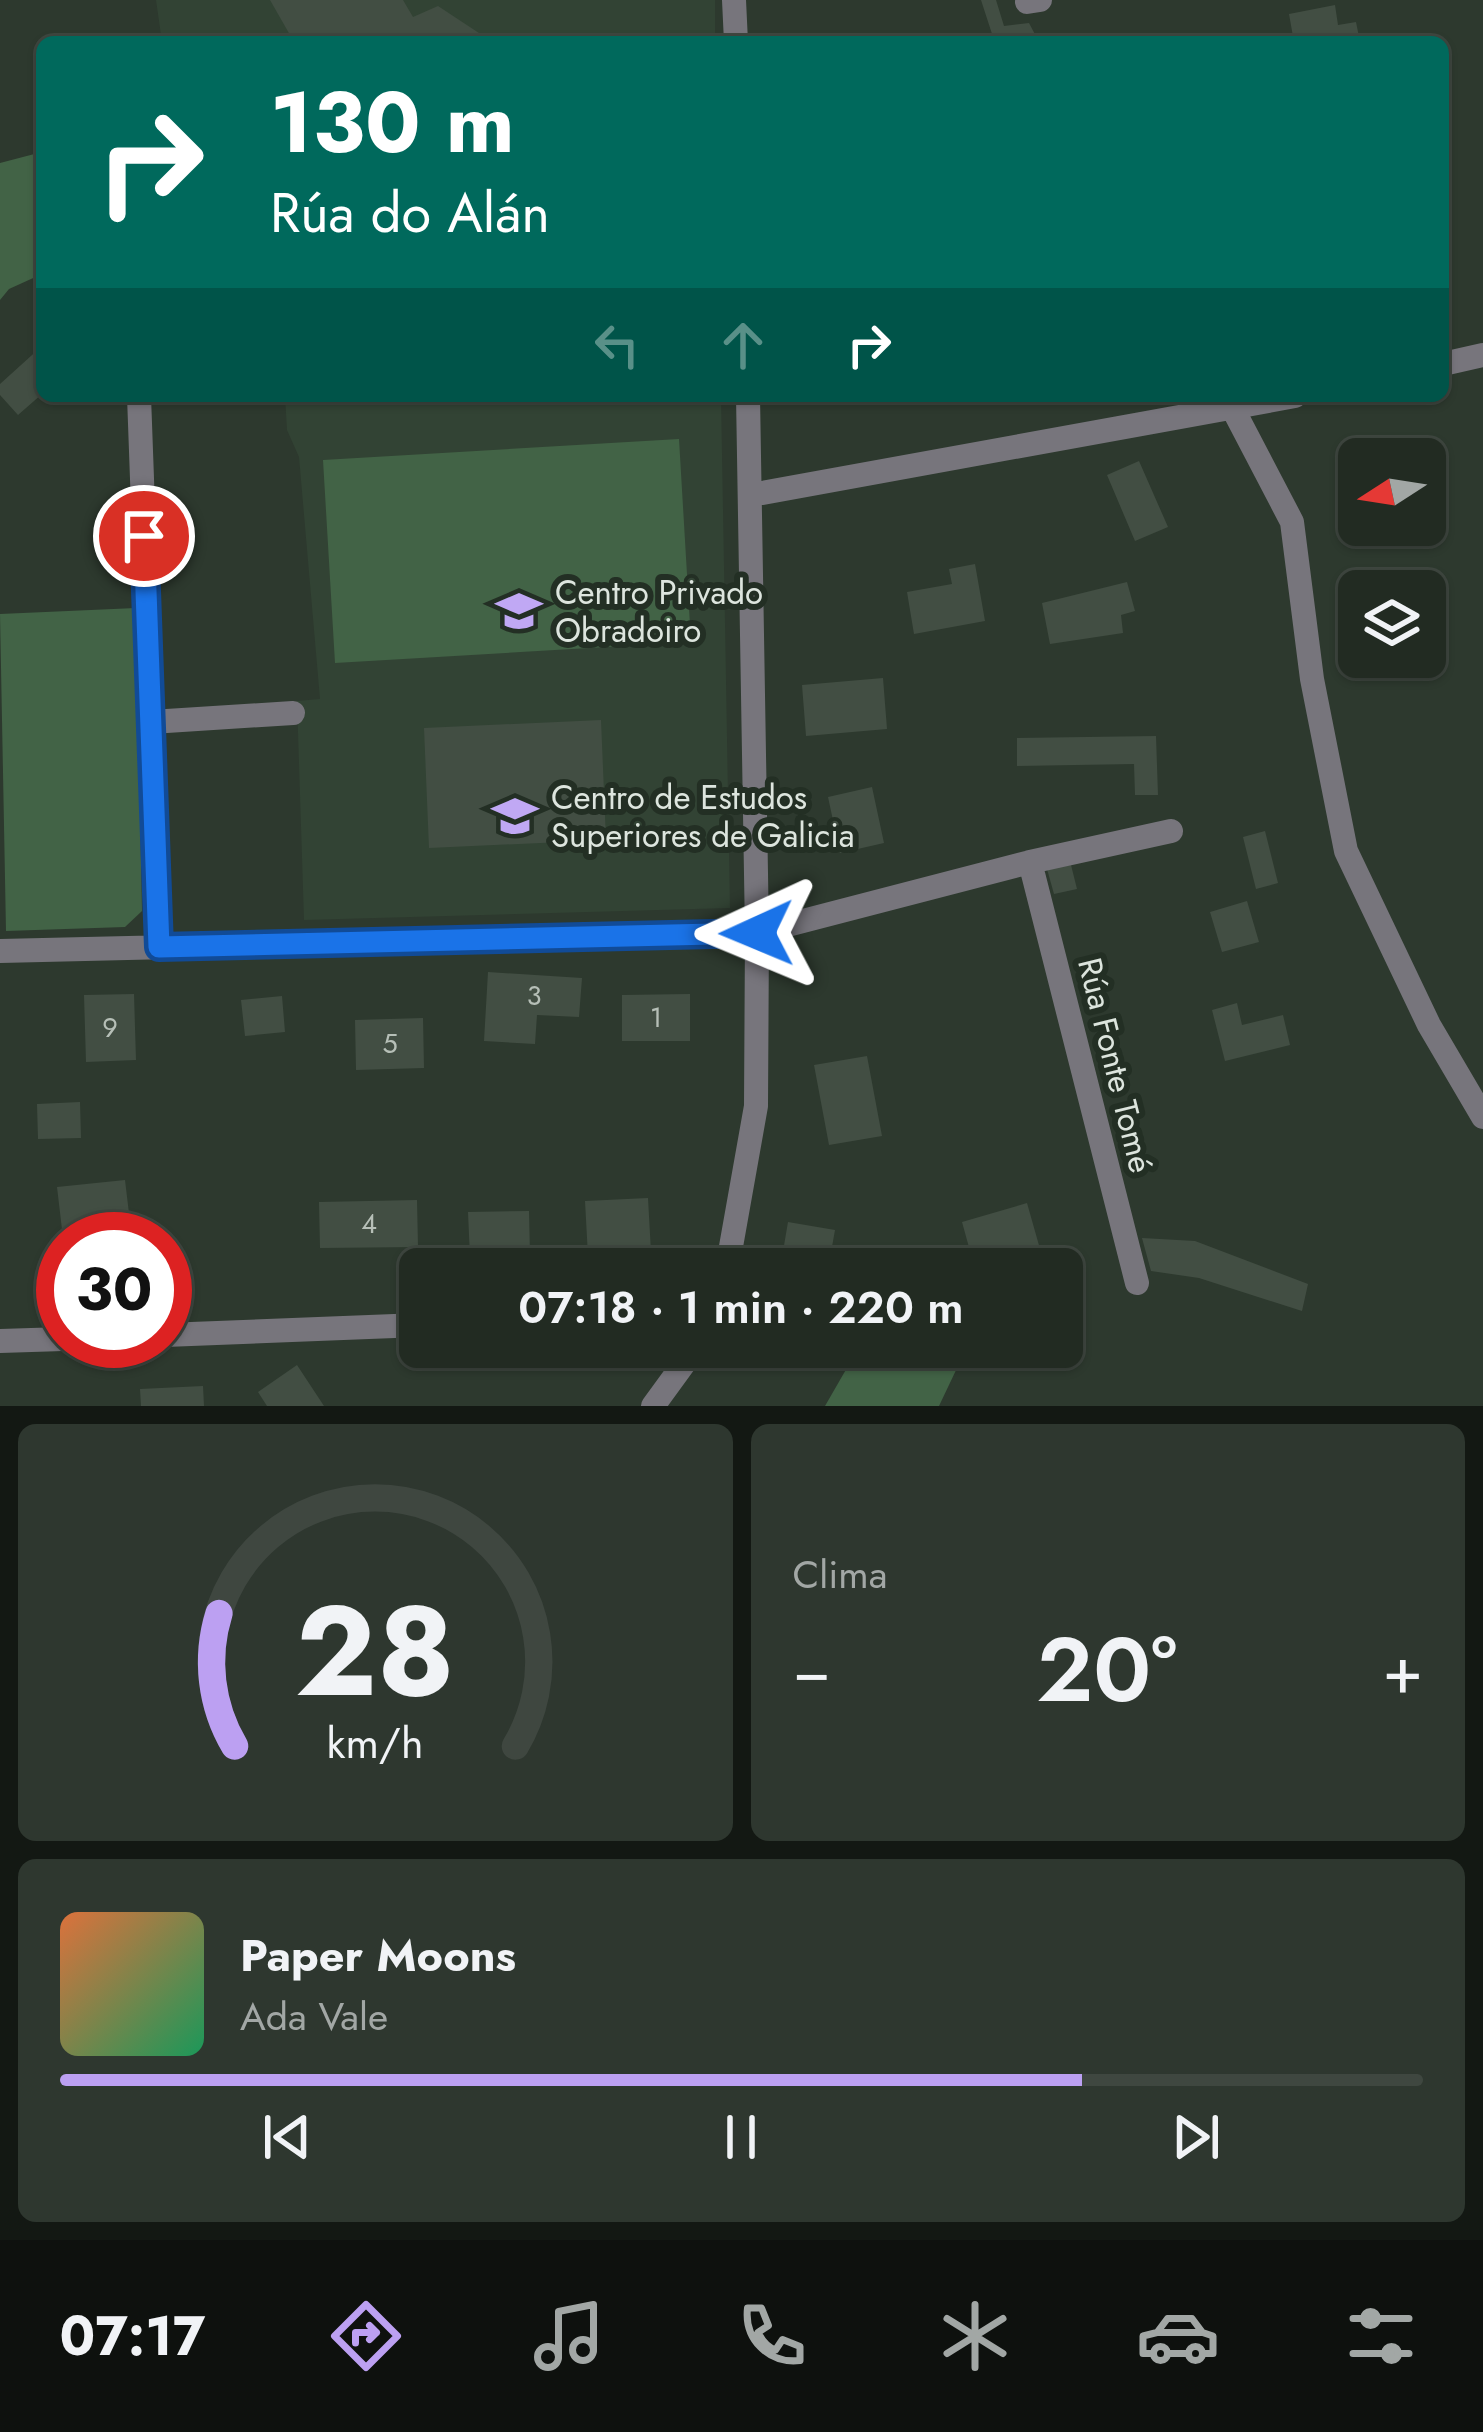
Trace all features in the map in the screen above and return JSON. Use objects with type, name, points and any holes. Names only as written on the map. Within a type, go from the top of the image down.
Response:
[{"type":"street","points":[[734,0],[736,36]]},
{"type":"street","points":[[1449,363],[1483,355]]},
{"type":"street","points":[[139,402],[159,947]]},
{"type":"street","points":[[731,1248],[756,1106],[748,402]]},
{"type":"street","points":[[751,495],[1268,402]]},
{"type":"street","points":[[1233,410],[1292,522],[1312,679],[1346,851],[1429,1025],[1483,1117]]},
{"type":"street","points":[[151,722],[293,713]]},
{"type":"street","points":[[0,951],[757,933],[1030,862],[1171,831]]},
{"type":"street","name":"Rúa Fonte Tomé","points":[[1030,862],[1137,1283]]},
{"type":"street","points":[[192,1334],[399,1326]]},
{"type":"street","points":[[0,1341],[36,1340]]},
{"type":"street","points":[[653,1406],[681,1368]]},
{"type":"shaded area","points":[[156,0],[715,0],[715,36],[161,36]]},
{"type":"shaded area","points":[[285,402],[721,402],[730,908],[304,920],[297,701],[320,699],[299,457],[287,430]]},
{"type":"green space","points":[[36,154],[36,277],[9,289],[0,300],[0,163]]},
{"type":"green space","points":[[679,439],[691,642],[335,663],[323,460]]},
{"type":"green space","points":[[136,608],[142,911],[125,927],[6,931],[0,614]]},
{"type":"green space","points":[[847,1368],[957,1368],[939,1406],[825,1406]]},
{"type":"building","points":[[270,0],[403,0],[413,17],[438,6],[482,35],[482,36],[291,36]]},
{"type":"building","points":[[981,0],[996,0],[1004,26],[1029,23],[1036,36],[993,36]]},
{"type":"building","points":[[1335,5],[1338,25],[1356,22],[1359,36],[1293,36],[1289,14]]},
{"type":"building","points":[[36,351],[36,399],[18,415],[0,395],[0,384]]},
{"type":"building","points":[[1139,461],[1168,527],[1135,541],[1107,475]]},
{"type":"building","points":[[975,564],[985,621],[914,634],[907,592],[952,584],[949,569]]},
{"type":"building","points":[[1127,582],[1135,611],[1121,615],[1123,633],[1050,644],[1042,603]]},
{"type":"building","points":[[883,678],[887,729],[806,736],[802,685]]},
{"type":"building","points":[[601,720],[606,840],[429,848],[424,728]]},
{"type":"building","points":[[1156,736],[1158,795],[1135,795],[1134,764],[1017,766],[1017,738]]},
{"type":"building","points":[[872,787],[884,843],[840,853],[828,797]]},
{"type":"building","points":[[1265,831],[1278,883],[1256,889],[1243,837]]},
{"type":"building","points":[[1071,865],[1077,889],[1054,894],[1047,869]]},
{"type":"building","points":[[1247,901],[1259,942],[1222,952],[1210,912]]},
{"type":"building","points":[[488,972],[582,978],[579,1017],[537,1015],[535,1044],[484,1041]]},
{"type":"building","points":[[134,994],[136,1060],[86,1062],[84,995]]},
{"type":"building","points":[[690,994],[690,1041],[622,1041],[622,995]]},
{"type":"building","points":[[282,996],[285,1032],[245,1036],[241,1000]]},
{"type":"building","points":[[1237,1003],[1242,1025],[1283,1015],[1290,1045],[1225,1061],[1212,1010]]},
{"type":"building","points":[[423,1018],[424,1068],[356,1070],[355,1020]]},
{"type":"building","points":[[867,1056],[882,1136],[829,1145],[814,1065]]},
{"type":"building","points":[[80,1102],[81,1138],[38,1139],[37,1104]]},
{"type":"building","points":[[125,1180],[129,1212],[60,1212],[57,1187]]},
{"type":"building","points":[[648,1198],[651,1248],[588,1248],[585,1201]]},
{"type":"building","points":[[417,1200],[418,1247],[320,1248],[319,1202]]},
{"type":"building","points":[[1027,1203],[1040,1248],[969,1248],[962,1222]]},
{"type":"building","points":[[529,1211],[530,1248],[470,1248],[468,1212]]},
{"type":"building","points":[[788,1222],[835,1230],[832,1248],[784,1248]]},
{"type":"building","points":[[1142,1238],[1195,1241],[1308,1284],[1302,1311],[1199,1278],[1151,1271]]},
{"type":"building","points":[[297,1365],[324,1406],[267,1406],[258,1392]]},
{"type":"building","points":[[203,1386],[204,1406],[141,1406],[140,1389]]},
{"type":"place","name":"Centro Privado Obradoiro","points":[[519,611]]},
{"type":"place","name":"Centro de Estudos Superiores de Galicia","points":[[515,816]]},
{"type":"route","points":[[144,536],[159,947],[757,933]]}]
